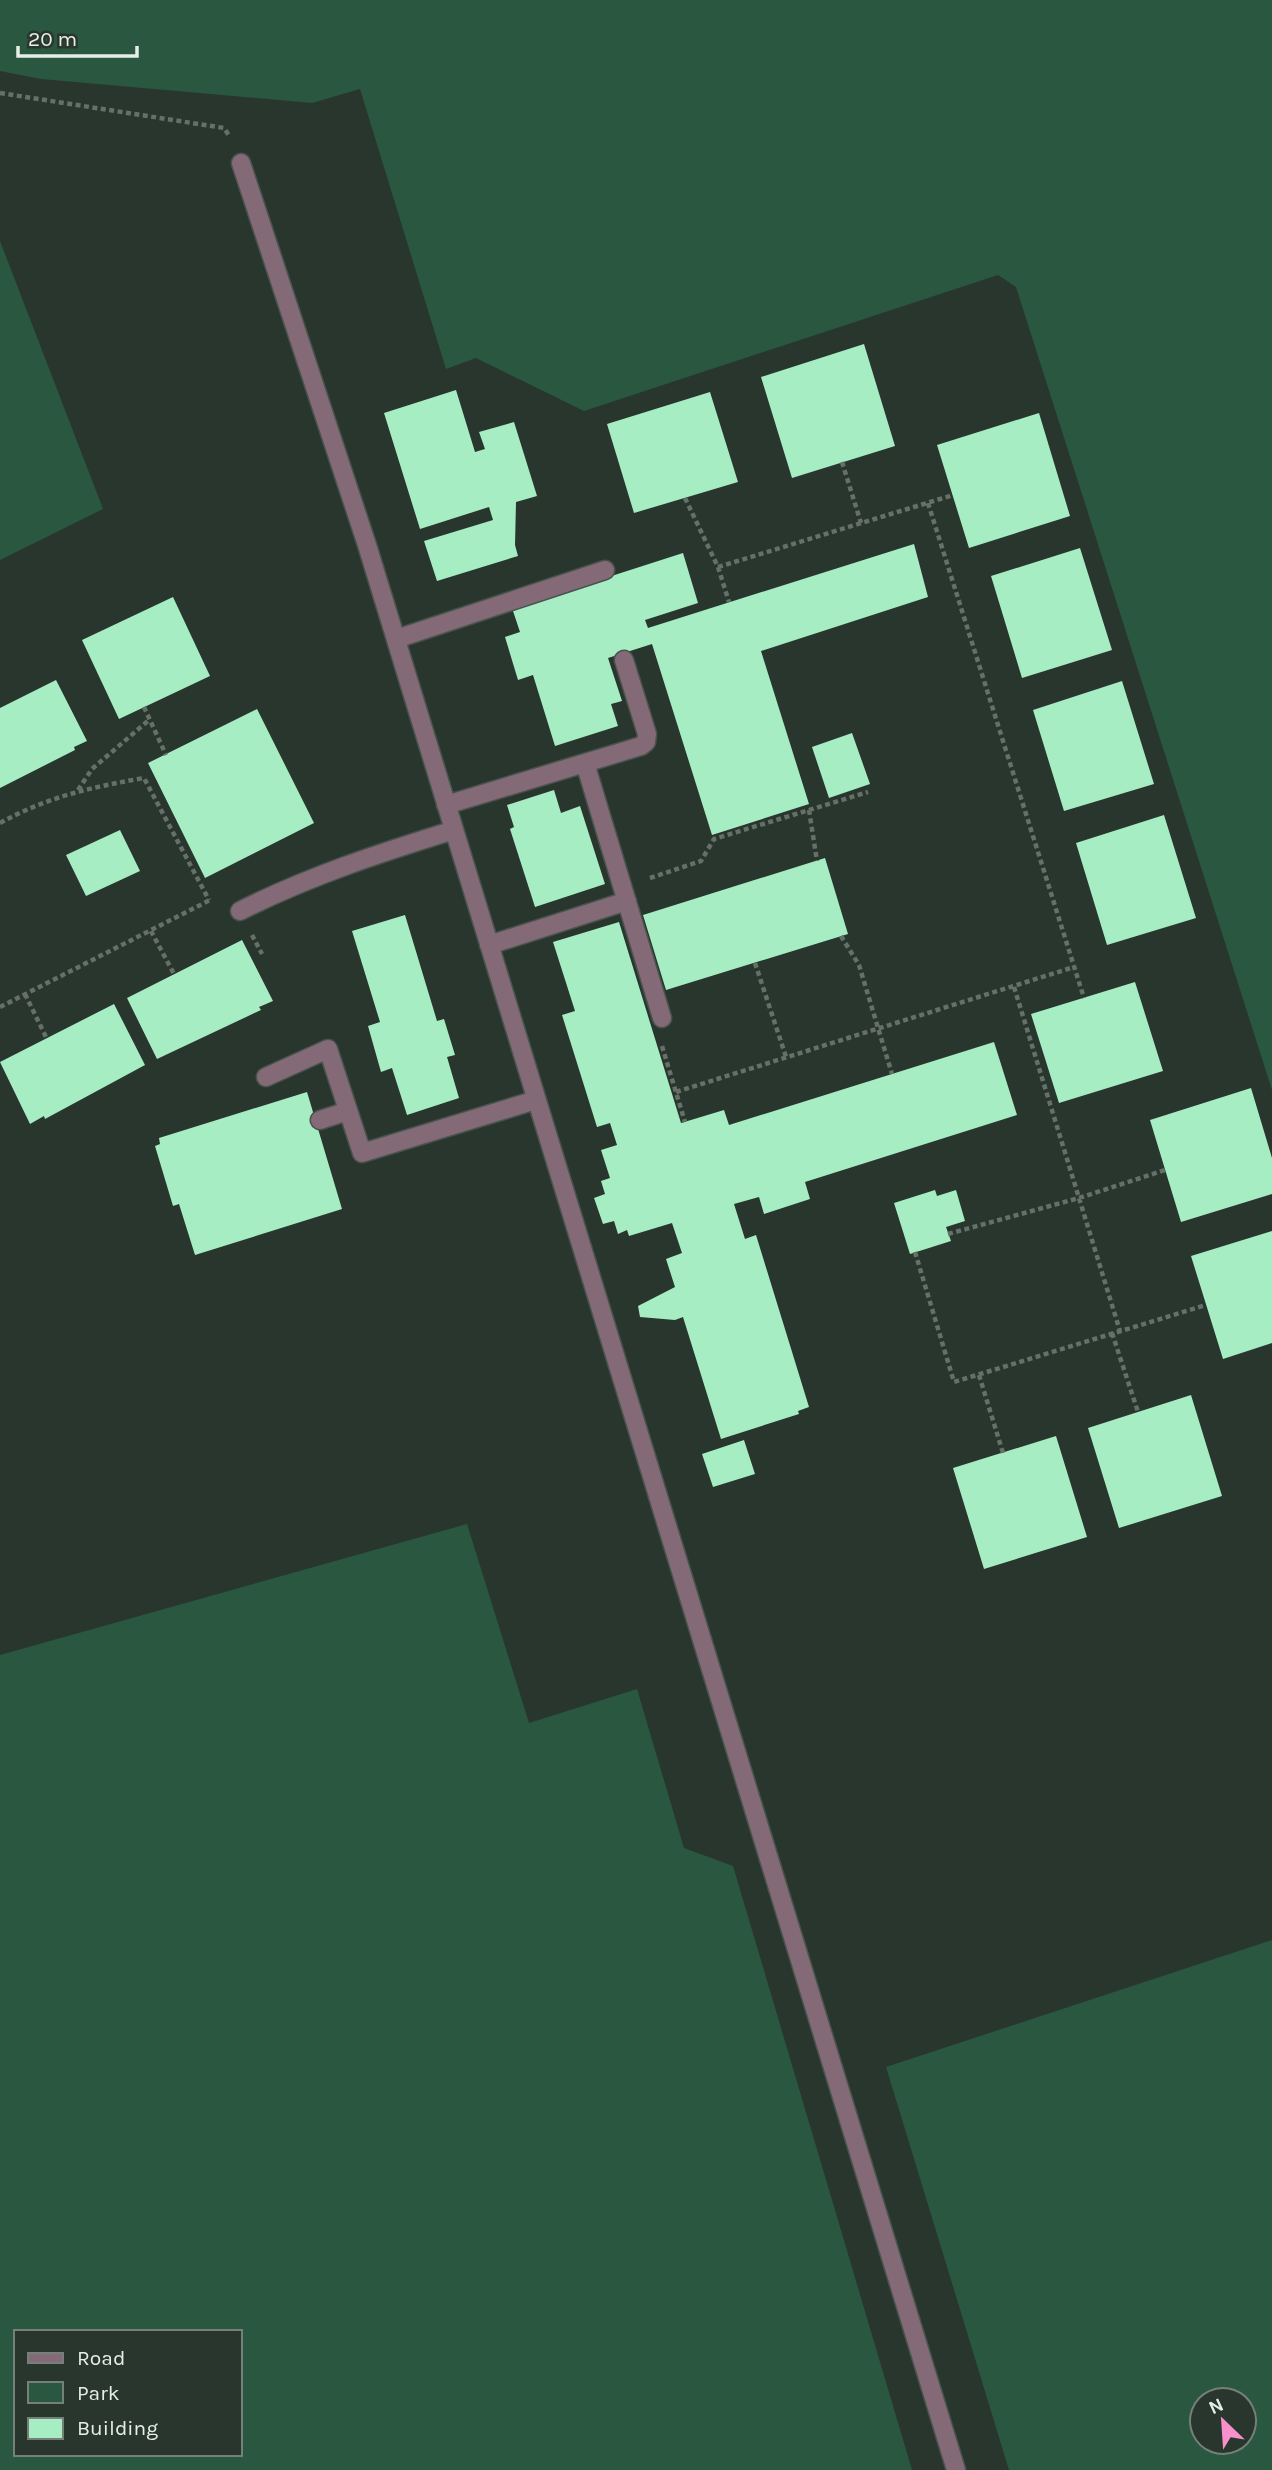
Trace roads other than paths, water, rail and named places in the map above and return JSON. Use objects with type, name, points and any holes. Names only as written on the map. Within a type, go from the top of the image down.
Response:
[{"type":"street","points":[[241,163],[396,639],[956,2470]]},
{"type":"street","points":[[396,639],[605,570]]},
{"type":"street","points":[[446,805],[641,747],[646,742],[647,734],[624,660]]},
{"type":"street","points":[[584,762],[662,1018]]},
{"type":"street","points":[[240,911],[287,887],[344,865],[454,830]]},
{"type":"street","points":[[489,945],[625,894]]},
{"type":"street","points":[[266,1077],[328,1049],[362,1153],[536,1100]]},
{"type":"street","points":[[320,1120],[348,1111]]}]
